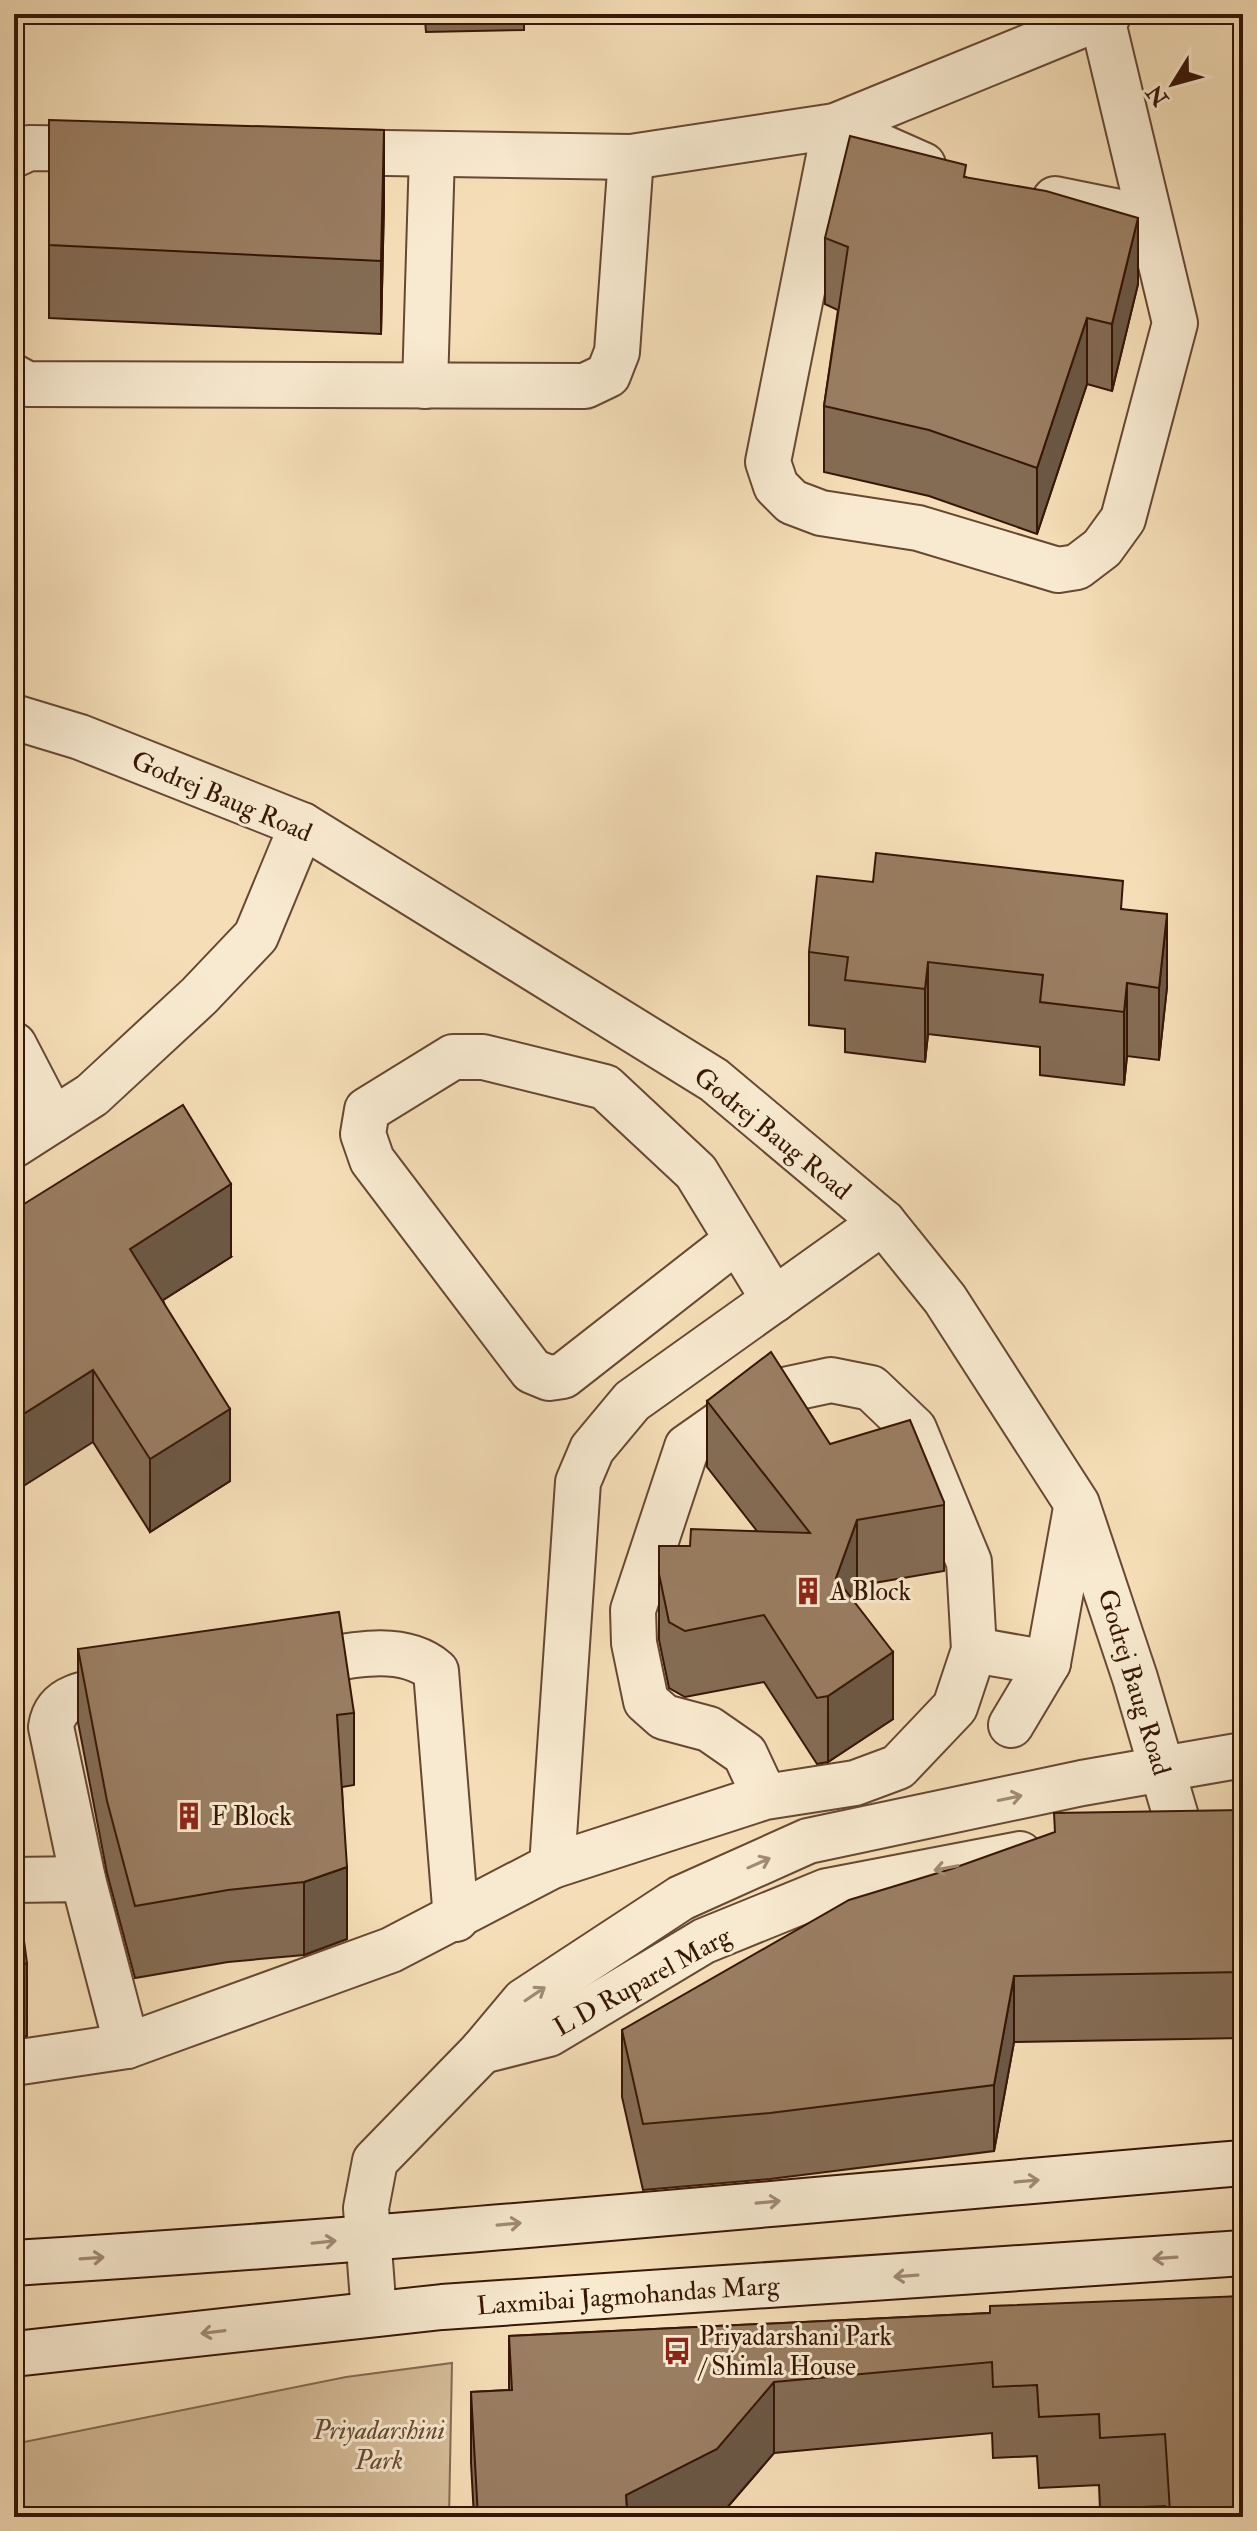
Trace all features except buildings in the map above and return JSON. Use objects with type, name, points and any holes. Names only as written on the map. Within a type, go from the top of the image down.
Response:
[{"type":"street","points":[[277,152],[631,157],[835,126],[1106,16],[1175,323],[1123,519],[1102,548],[1077,567],[1058,570],[918,528],[821,513],[792,502],[776,486],[768,462],[835,126]]},
{"type":"street","points":[[835,126],[954,179]]},
{"type":"street","points":[[14,155],[29,148],[153,150]]},
{"type":"street","points":[[425,386],[432,154]]},
{"type":"street","points":[[14,377],[27,384],[585,386],[608,375],[617,352],[631,157]]},
{"type":"street","points":[[1014,191],[1149,218]]},
{"type":"street","name":"Godrej Baug Road","points":[[14,717],[80,737],[302,825],[714,1080],[883,1222],[945,1299],[1077,1504],[1162,1769],[1198,1824],[1136,1834]]},
{"type":"street","points":[[14,1145],[92,1095],[199,996],[256,936],[302,825]]},
{"type":"street","points":[[14,1045],[53,1120]]},
{"type":"street","points":[[737,1240],[563,1376],[549,1378],[532,1371],[372,1160],[363,1134],[367,1110],[453,1057],[483,1057],[605,1087],[696,1172],[774,1300]]},
{"type":"street","points":[[552,1866],[578,1482],[592,1449],[632,1401],[883,1222]]},
{"type":"street","points":[[14,2063],[127,2046],[391,1950],[456,1919],[552,1866],[765,1797],[855,1783],[898,1767],[955,1707],[974,1650],[969,1562],[914,1429],[871,1388],[831,1380],[761,1395],[687,1447],[633,1610],[634,1643],[646,1701],[664,1717],[709,1729],[745,1754],[765,1797]]},
{"type":"street","points":[[1011,1725],[1048,1663],[1077,1504]]},
{"type":"street","points":[[974,1650],[1048,1663]]},
{"type":"street","points":[[250,1672],[387,1653],[424,1661],[436,1671],[456,1919]]},
{"type":"street","points":[[127,2046],[83,1879],[51,1727],[53,1711],[67,1698],[174,1683]]},
{"type":"street","points":[[374,2314],[366,2208],[375,2161],[482,2051],[524,2001],[681,1898],[808,1841],[1243,1755]]},
{"type":"street","name":"L D Ruparel Marg","points":[[482,2051],[549,2034],[704,1941],[827,1891],[1062,1846]]},
{"type":"street","points":[[14,1880],[83,1879]]},
{"type":"street","points":[[681,1898],[704,1941]]},
{"type":"street","points":[[14,2263],[282,2247],[367,2237],[1243,2163]]},
{"type":"street","name":"Laxmibai Jagmohandas Marg","points":[[14,2354],[374,2314],[1243,2253]]},
{"type":"green space","name":"Priyadarshini Park","points":[[452,2363],[449,2517],[14,2517],[14,2444],[346,2377]]},
{"type":"place","name":"A Block","points":[[808,1591]]},
{"type":"place","name":"F Block","points":[[189,1816]]},
{"type":"place","name":"Priyadarshani Park / Shimla House","points":[[677,2351]]}]
